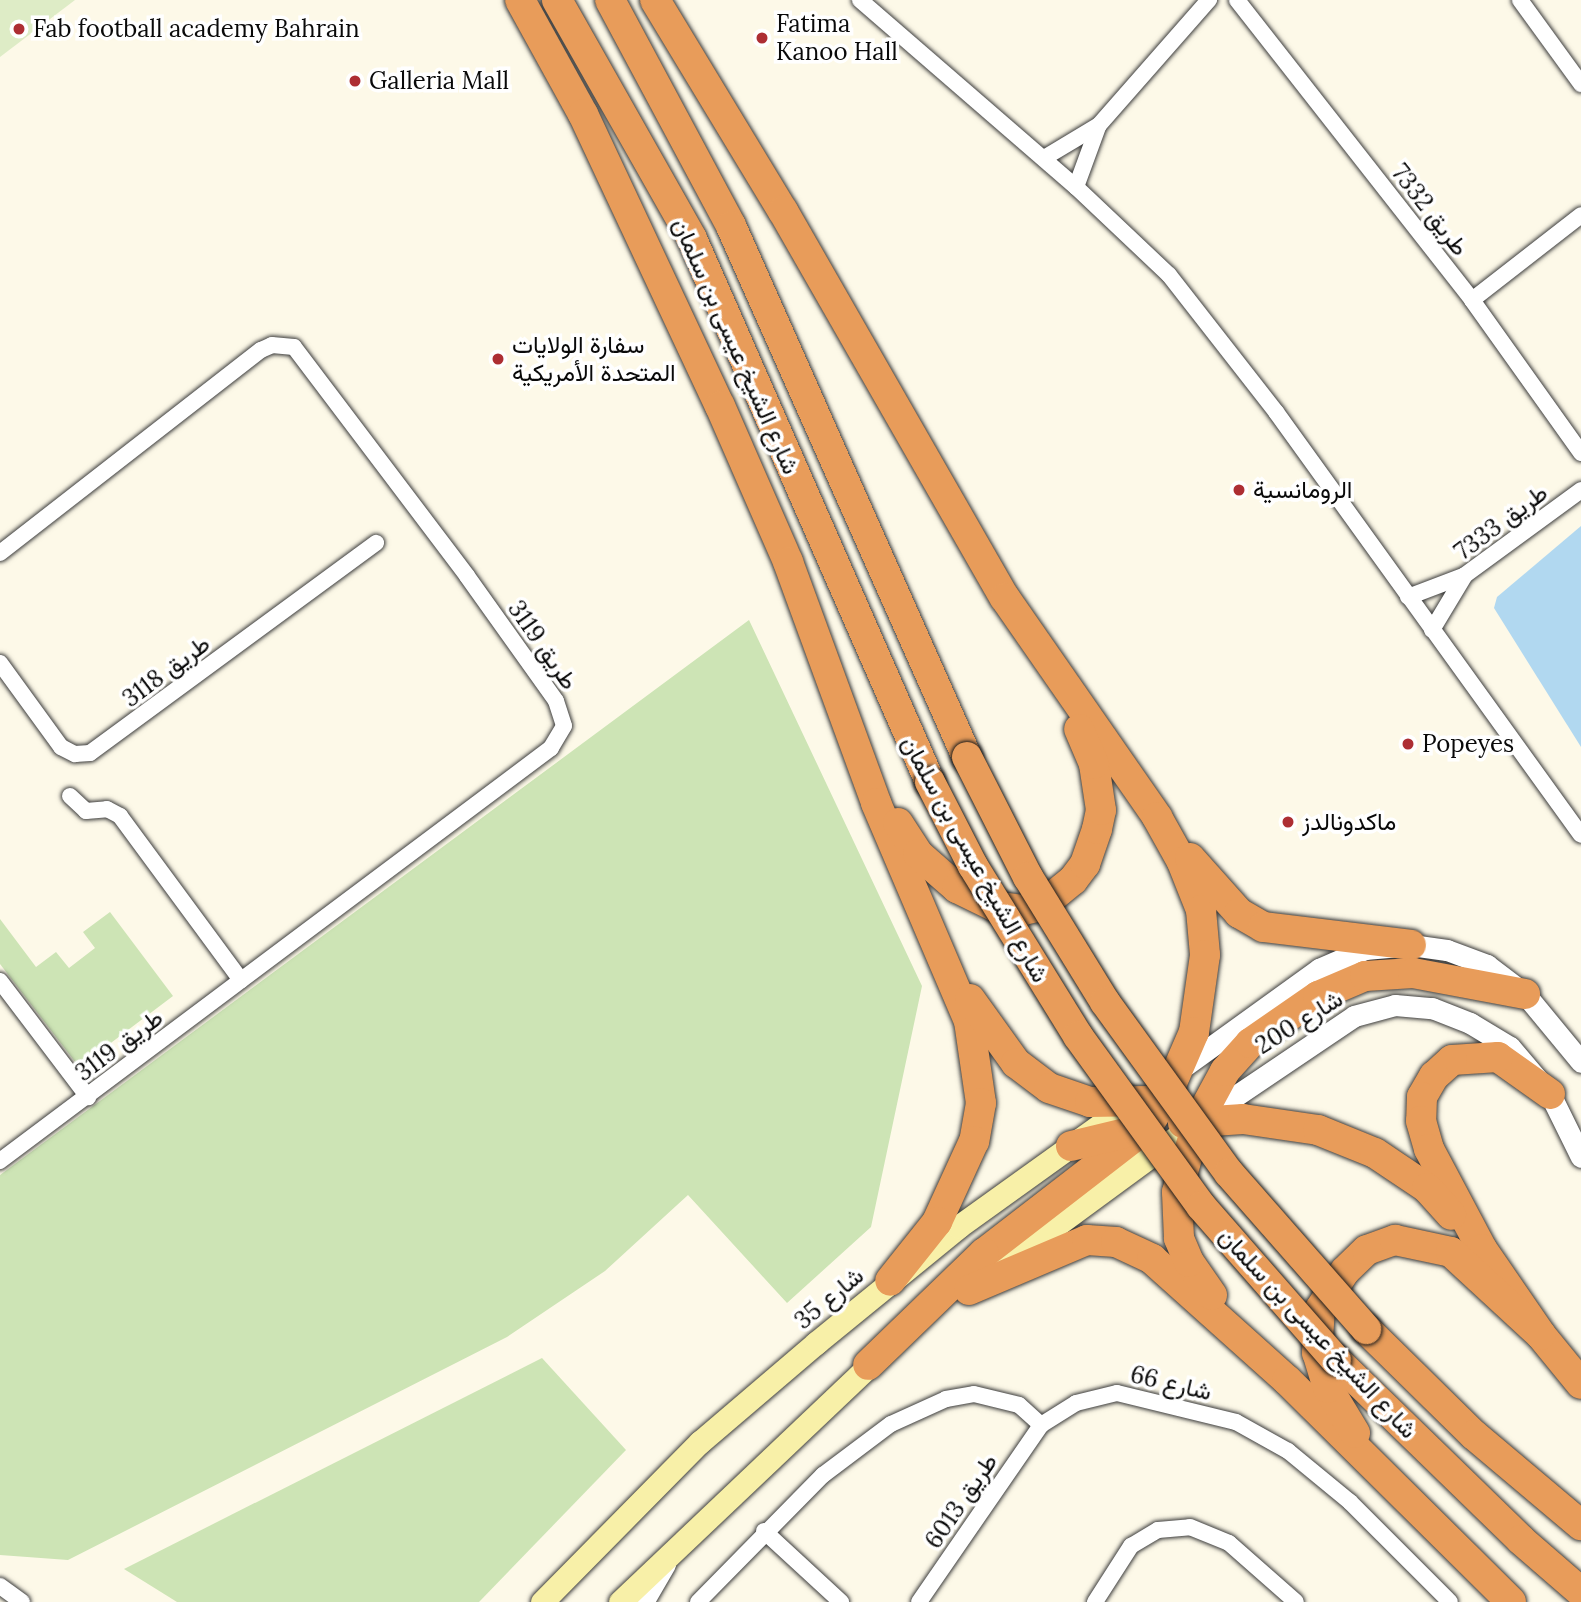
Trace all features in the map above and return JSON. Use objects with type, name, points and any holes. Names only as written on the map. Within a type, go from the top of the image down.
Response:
[{"type":"highway","points":[[520,0],[583,114],[720,406],[788,562],[880,814],[969,1021],[981,1103],[974,1141],[937,1222],[890,1281]]},
{"type":"highway","name":"شارع الشيخ عيسى بن سلمان","points":[[557,0],[692,239],[930,782],[973,866],[1078,1036],[1201,1206],[1336,1360],[1521,1540],[1581,1592]]},
{"type":"highway","name":"شارع الشيخ عيسى بن سلمان","points":[[610,0],[731,226],[967,757],[1028,877],[1128,1034],[1229,1173],[1366,1329],[1474,1435],[1581,1525]]},
{"type":"highway","points":[[655,0],[783,211],[1005,598],[1157,817],[1214,888],[1239,913],[1263,927],[1411,945]]},
{"type":"highway","points":[[847,723],[902,831],[937,874],[994,906],[1024,910],[1041,906],[1073,880],[1085,863],[1101,810],[1094,764],[1050,666]]},
{"type":"highway","points":[[868,1365],[984,1253],[1146,1128],[1166,1099],[1194,1032],[1205,955],[1201,910],[1182,862],[1157,817]]},
{"type":"highway","points":[[943,958],[982,1017],[1024,1069],[1049,1088],[1090,1102],[1130,1103],[1228,1091]]},
{"type":"highway","points":[[1511,1602],[1400,1496],[1287,1380],[1210,1292],[1178,1238],[1177,1192],[1198,1121],[1228,1091],[1250,1044],[1318,996],[1365,976],[1413,973],[1525,994]]},
{"type":"highway","points":[[1550,1094],[1498,1057],[1475,1056],[1452,1060],[1434,1076],[1422,1097],[1421,1121],[1429,1149],[1482,1249],[1541,1335],[1581,1384]]},
{"type":"highway","points":[[1071,1146],[1146,1128],[1198,1121],[1243,1119],[1307,1128],[1374,1153],[1427,1188],[1482,1249]]},
{"type":"highway","points":[[969,1290],[1063,1247],[1087,1240],[1116,1242],[1152,1259],[1287,1380]]},
{"type":"highway","points":[[1400,1496],[1350,1427],[1328,1388],[1317,1353],[1320,1309],[1345,1271],[1367,1250],[1395,1240],[1451,1252],[1541,1335]]},
{"type":"main road","name":"شارع 35","points":[[542,1602],[700,1442],[890,1281],[1130,1103],[1179,1071]]},
{"type":"main road","points":[[620,1602],[868,1365],[1198,1121]]},
{"type":"street","points":[[860,0],[875,6],[1076,187],[1169,275],[1276,412],[1581,835]]},
{"type":"street","points":[[1044,159],[1099,125],[1209,0]]},
{"type":"street","name":"طريق 7332","points":[[1237,0],[1472,300],[1581,453]]},
{"type":"street","points":[[1520,0],[1581,84]]},
{"type":"street","points":[[1076,187],[1099,125]]},
{"type":"street","points":[[1472,300],[1581,215]]},
{"type":"street","name":"طريق 3119","points":[[0,553],[261,350],[272,345],[294,347],[556,701],[564,726],[551,748],[0,1161]]},
{"type":"street","name":"طريق 7333","points":[[1432,630],[1445,602],[1465,575],[1581,490]]},
{"type":"street","name":"طريق 3118","points":[[0,663],[61,747],[75,754],[90,753],[376,543]]},
{"type":"street","points":[[1408,597],[1465,575]]},
{"type":"street","points":[[69,796],[86,811],[107,809],[120,816],[241,980]]},
{"type":"street","name":"شارع 200","points":[[1179,1071],[1319,970],[1365,949],[1411,945],[1447,950],[1487,965],[1525,994],[1567,1040],[1581,1062]]},
{"type":"street","points":[[0,981],[88,1097]]},
{"type":"street","name":"شارع 200","points":[[1228,1091],[1354,1016],[1395,1005],[1432,1008],[1470,1023],[1510,1047],[1550,1094],[1581,1157]]},
{"type":"street","name":"شارع 66","points":[[1041,1425],[1076,1404],[1116,1394],[1236,1422],[1318,1474],[1450,1602]]},
{"type":"street","points":[[698,1602],[764,1531],[846,1456],[891,1424],[946,1399],[988,1396],[1019,1405],[1041,1425]]},
{"type":"street","name":"طريق 6013","points":[[919,1602],[1041,1425]]},
{"type":"street","points":[[1095,1602],[1131,1546],[1158,1530],[1190,1527],[1228,1543],[1296,1602]]},
{"type":"street","points":[[764,1531],[841,1602]]},
{"type":"street","points":[[643,1602],[671,1554]]},
{"type":"street","points":[[0,1586],[22,1602]]},
{"type":"green space","name":"Fab football academy Bahrain","points":[[0,0],[75,0],[0,57]]},
{"type":"green space","points":[[749,620],[922,986],[871,1227],[787,1303],[688,1195],[605,1271],[507,1337],[68,1560],[0,1555],[0,1175]]},
{"type":"green space","points":[[110,912],[173,996],[79,1067],[0,964],[0,919],[36,967],[56,952],[69,968],[95,948],[83,932]]},
{"type":"green space","points":[[542,1358],[626,1450],[479,1602],[177,1602],[124,1569]]},
{"type":"water","points":[[1581,526],[1581,747],[1494,608],[1497,597]]},
{"type":"place","name":"Fab football academy Bahrain","points":[[19,29]]},
{"type":"place","name":"Fatima Kanoo Hall","points":[[762,38]]},
{"type":"place","name":"Galleria Mall","points":[[355,81]]},
{"type":"place","name":"سفارة الولايات المتحدة الأمريكية","points":[[498,359]]},
{"type":"place","name":"الرومانسية","points":[[1239,490]]},
{"type":"place","name":"Popeyes","points":[[1408,744]]},
{"type":"place","name":"ماكدونالدز","points":[[1288,822]]}]
